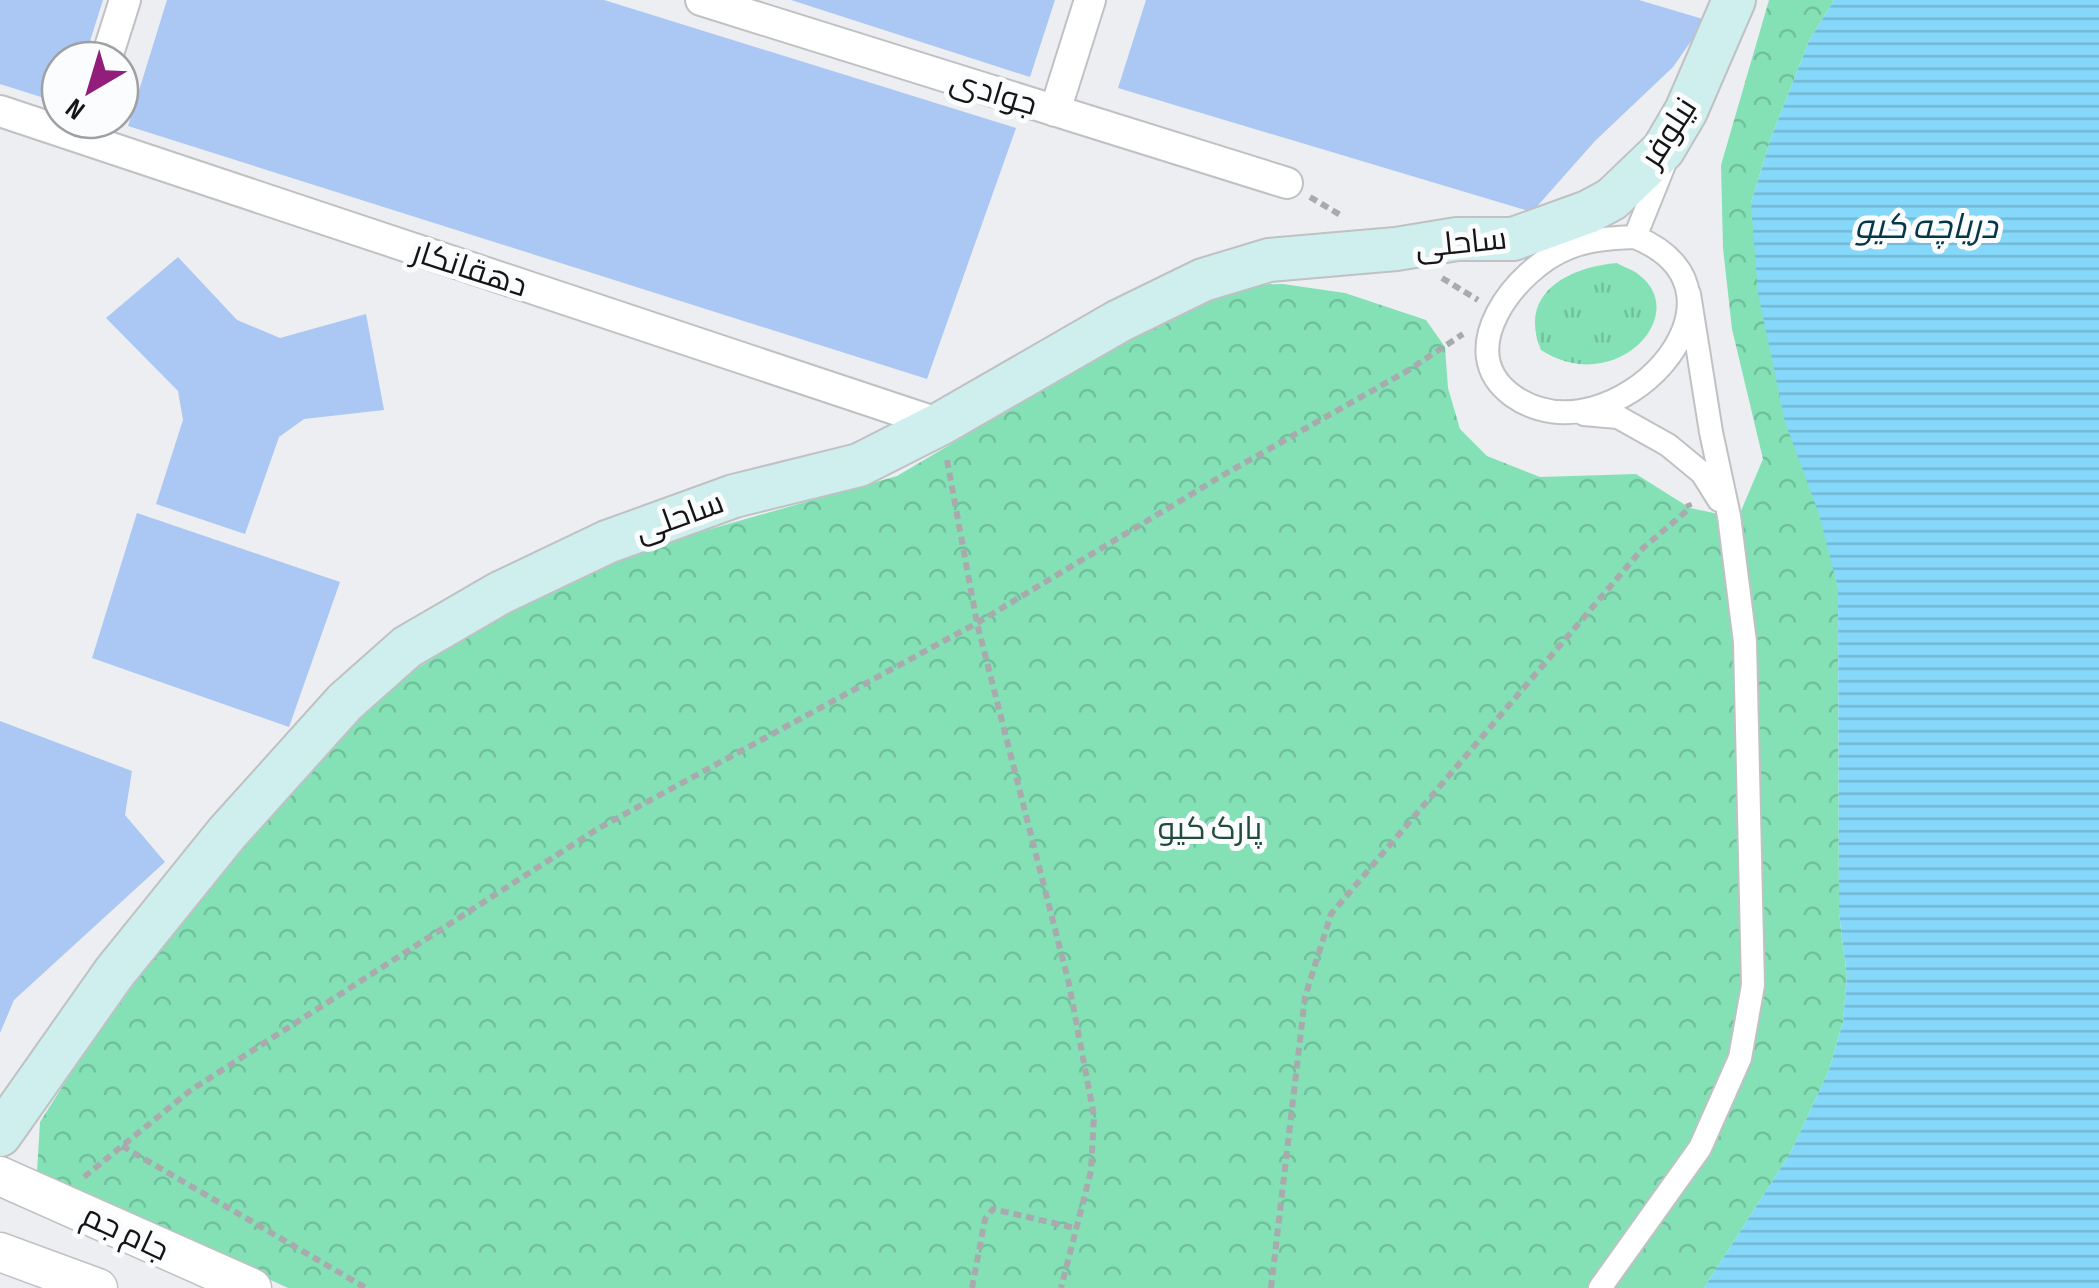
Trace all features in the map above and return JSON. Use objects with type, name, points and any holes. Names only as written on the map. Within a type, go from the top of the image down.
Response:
[{"type":"main road","name":"نیلوفر","points":[[1558,225],[1612,199],[1664,150],[1686,110],[1734,0]]},
{"type":"main road","name":"ساحلی","points":[[0,1134],[114,973],[227,833],[344,702],[407,647],[500,593],[607,542],[734,496],[859,465],[940,424],[1120,320],[1203,280],[1268,260],[1396,249],[1457,239],[1513,239],[1558,225]]},
{"type":"street","points":[[112,40],[125,0]]},
{"type":"street","name":"جوادی","points":[[702,0],[1288,183]]},
{"type":"street","points":[[1055,111],[1090,0]]},
{"type":"street","name":"دهقانکار","points":[[0,110],[40,119]]},
{"type":"street","points":[[1635,237],[1686,110]]},
{"type":"street","name":"دهقانکار","points":[[117,140],[940,424]]},
{"type":"street","points":[[1600,1288],[1700,1148],[1740,1058],[1753,985],[1745,642],[1729,516],[1689,294],[1674,259],[1635,237],[1611,238],[1565,248],[1528,271],[1510,289],[1497,312],[1490,338],[1490,361],[1505,390],[1524,404],[1545,412],[1618,417],[1668,444],[1702,473],[1729,516]]},
{"type":"street","points":[[1545,412],[1598,406],[1627,394],[1652,376],[1670,356],[1683,332],[1689,294]]},
{"type":"street","name":"جام جم","points":[[0,1176],[252,1288]]},
{"type":"street","name":"جام جم","points":[[0,1252],[98,1288]]},
{"type":"path","points":[[56,1200],[191,1090],[599,828],[977,623],[1225,474],[1407,371],[1497,312]]},
{"type":"path","points":[[940,424],[977,623],[1069,984],[1094,1116],[1091,1171],[1061,1288]]},
{"type":"path","points":[[1271,1288],[1305,997],[1331,914],[1643,548],[1690,508],[1668,444]]},
{"type":"path","points":[[122,1146],[366,1288]]},
{"type":"path","points":[[972,1288],[985,1219],[992,1209],[1075,1228]]},
{"type":"green space","name":"پارک کیو","points":[[1769,0],[1834,0],[1809,41],[1771,138],[1751,203],[1838,588],[1839,914],[1847,976],[1843,1022],[1829,1070],[1791,1152],[1704,1288],[288,1288],[37,1172],[40,1122],[131,978],[320,760],[396,682],[482,626],[581,575],[686,536],[897,476],[1169,315],[1235,285],[1283,284],[1345,293],[1426,320],[1445,347],[1448,388],[1460,429],[1487,456],[1540,477],[1636,474],[1690,508],[1738,518],[1763,459],[1732,329],[1723,248],[1721,165]]},
{"type":"green space","points":[[1617,263],[1638,274],[1653,291],[1656,310],[1651,328],[1638,345],[1619,358],[1595,364],[1569,362],[1541,350],[1535,330],[1542,298],[1552,287],[1581,270]]},
{"type":"water","name":"دریاچه کیو","points":[[1834,0],[2099,0],[2099,1288],[1704,1288],[1791,1152],[1829,1070],[1843,1022],[1847,976],[1839,914],[1838,588],[1819,514],[1785,422],[1758,293],[1751,203],[1771,138],[1809,41]]},
{"type":"building","points":[[0,0],[103,0],[90,40],[40,40],[40,97],[0,84]]},
{"type":"building","points":[[167,0],[604,0],[1016,128],[927,379],[140,130],[140,87]]},
{"type":"building","points":[[791,0],[1055,0],[1030,77]]},
{"type":"building","points":[[1146,0],[1639,0],[1706,20],[1673,67],[1595,141],[1532,212],[1118,88]]},
{"type":"building","points":[[178,257],[237,320],[280,338],[366,314],[384,410],[304,419],[279,437],[245,534],[156,504],[183,420],[178,391],[106,318]]},
{"type":"building","points":[[137,513],[340,582],[289,727],[92,658]]},
{"type":"building","points":[[0,721],[132,771],[125,815],[165,862],[14,1000],[0,1033]]}]
